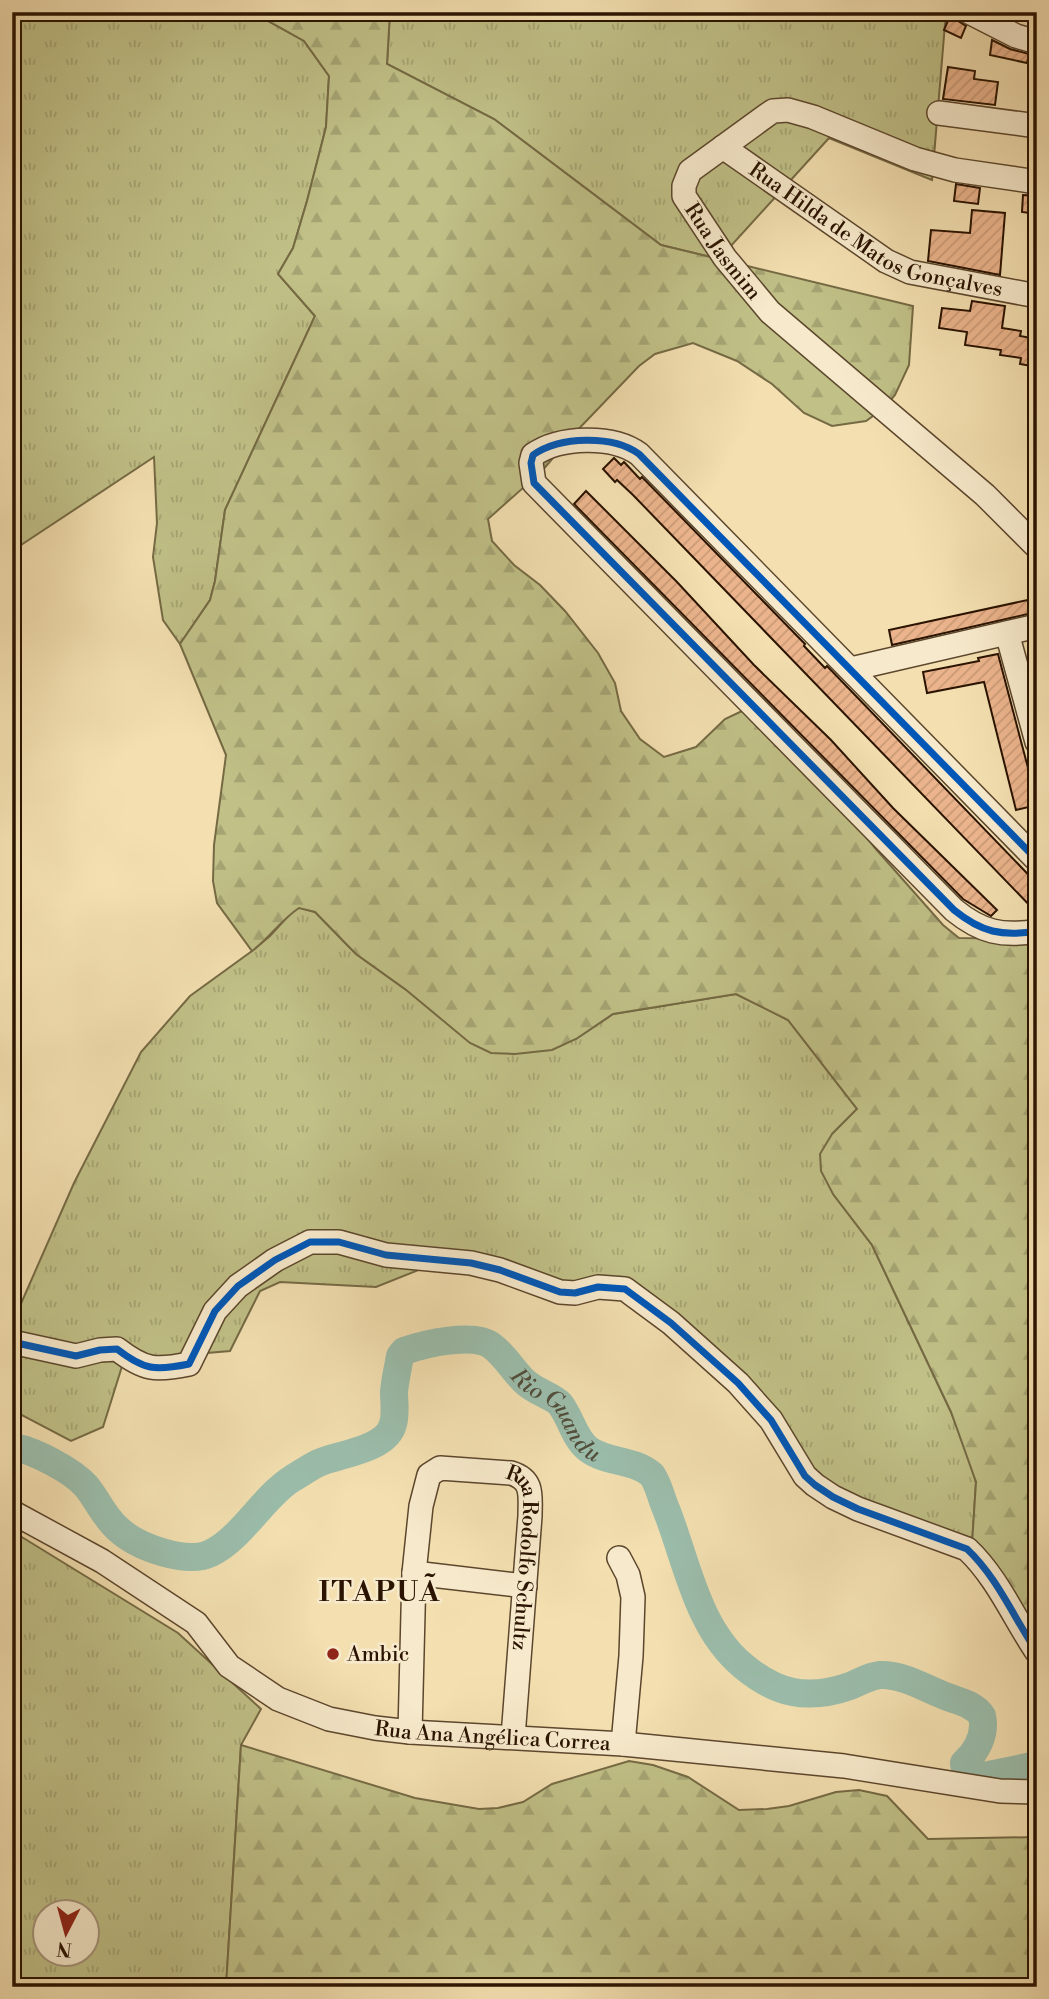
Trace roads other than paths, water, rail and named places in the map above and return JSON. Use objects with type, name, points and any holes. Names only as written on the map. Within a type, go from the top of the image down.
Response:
[{"type":"street","points":[[969,12],[1016,36],[1037,41]]},
{"type":"street","name":"Rua Jasmim","points":[[1037,182],[955,170],[915,159],[813,117],[788,110],[773,111],[690,171],[683,191],[698,221],[770,312],[985,495],[1037,547]]},
{"type":"street","points":[[939,113],[1037,126]]},
{"type":"street","name":"Rua Hilda de Matos Gonçalves","points":[[723,147],[886,261],[910,272],[1037,296]]},
{"type":"street","points":[[1037,860],[665,480],[630,448],[602,441],[582,441],[558,445],[533,455],[531,463],[534,483],[954,910],[970,923],[995,932],[1037,931]]},
{"type":"street","points":[[851,669],[1037,626]]},
{"type":"street","points":[[1007,633],[1037,742]]},
{"type":"street","points":[[12,1342],[76,1356],[117,1349],[138,1365],[165,1369],[189,1364],[215,1311],[238,1286],[275,1260],[310,1242],[339,1242],[386,1255],[471,1263],[500,1270],[560,1292],[575,1293],[598,1287],[625,1289],[671,1323],[738,1383],[771,1420],[805,1476],[815,1485],[858,1509],[967,1549],[977,1558],[999,1590],[1037,1652]]},
{"type":"street","name":"Rua Rodolfo Schultz","points":[[410,1732],[414,1573],[421,1506],[426,1483],[432,1471],[440,1468],[511,1473],[525,1479],[530,1494],[513,1737]]},
{"type":"street","name":"Rua Ana Angélica Correa","points":[[12,1512],[102,1561],[195,1623],[229,1666],[278,1699],[329,1718],[410,1732],[623,1744],[844,1766],[1000,1791],[1037,1793]]},
{"type":"street","points":[[619,1558],[628,1575],[633,1598],[623,1744]]},
{"type":"street","points":[[414,1573],[525,1586]]},
{"type":"waterway","name":"Rio Guandu","points":[[12,1447],[41,1456],[80,1480],[113,1524],[126,1536],[163,1552],[189,1557],[201,1556],[222,1547],[293,1478],[321,1462],[373,1445],[389,1432],[394,1420],[394,1392],[400,1356],[404,1351],[449,1341],[484,1342],[497,1350],[528,1385],[560,1404],[579,1439],[588,1449],[603,1457],[637,1466],[652,1475],[704,1613],[727,1650],[755,1675],[780,1688],[806,1694],[834,1691],[880,1675],[905,1679],[965,1703],[982,1716],[981,1736],[973,1753],[964,1763],[965,1770],[984,1776],[1037,1765]]},
{"type":"place","name":"Ambic","points":[[333,1654]]},
{"type":"district","name":"ITAPUÃ","points":[[380,1591]]}]
